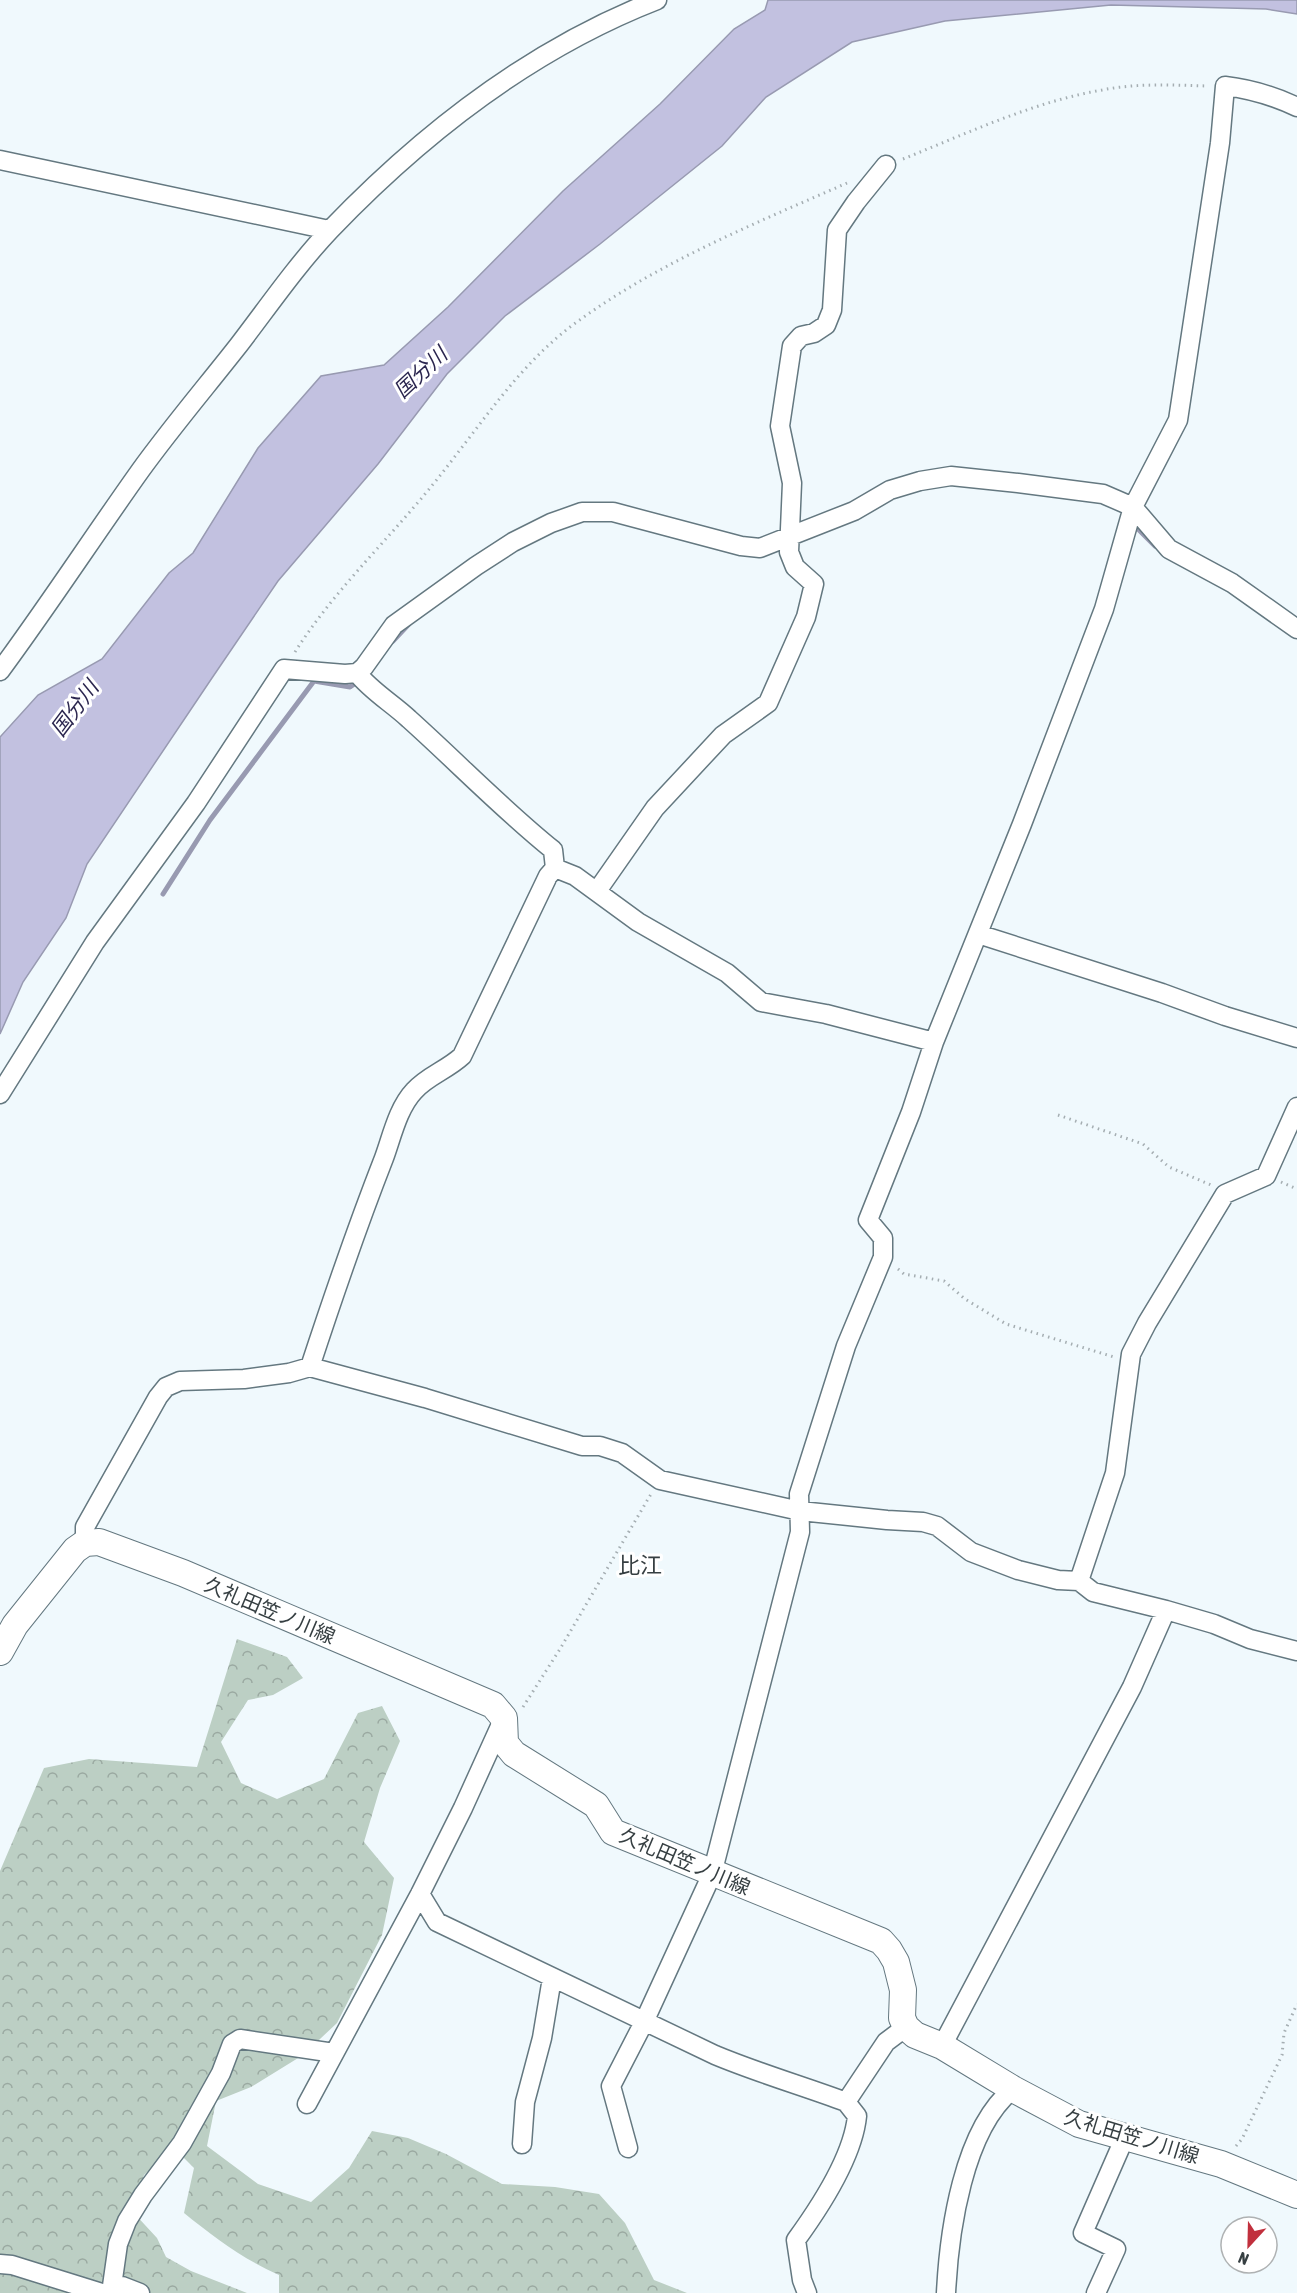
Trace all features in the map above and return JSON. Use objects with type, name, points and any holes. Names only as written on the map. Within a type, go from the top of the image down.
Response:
[{"type":"main road","name":"久礼田笠ノ川線","points":[[85,1544],[99,1542],[183,1573],[493,1705],[504,1718],[505,1743],[514,1754],[596,1805],[613,1832],[880,1941],[896,1962],[903,1990],[902,2018],[906,2028],[915,2035],[942,2046],[1013,2089],[1079,2124],[1221,2164],[1297,2195]]},
{"type":"main road","points":[[0,1652],[8,1622],[75,1550],[85,1544]]},
{"type":"street","points":[[0,671],[141,470],[329,230],[404,159],[495,85],[547,53],[614,17],[657,0]]},
{"type":"street","points":[[628,2148],[611,2086],[644,2022],[712,1874],[800,1532],[799,1494],[846,1346],[883,1257],[883,1238],[868,1220],[911,1112],[934,1042],[1022,824],[1104,609],[1130,517],[1178,420],[1220,143],[1225,86],[1244,88],[1297,107]]},
{"type":"street","points":[[0,160],[329,230]]},
{"type":"street","points":[[597,891],[655,808],[723,735],[768,703],[806,617],[814,584],[795,567],[789,542],[792,483],[780,426],[792,346],[801,336],[814,333],[826,325],[832,310],[837,230],[855,202],[886,165]]},
{"type":"street","points":[[360,677],[364,667],[394,625],[513,542],[551,523],[582,512],[613,512],[741,546],[760,548],[789,542],[854,511],[890,490],[920,481],[951,476],[1103,494],[1169,549],[1232,583],[1297,629]]},
{"type":"street","points":[[0,1094],[95,942],[196,803],[284,669],[360,677],[407,717],[480,786],[553,850],[555,868],[548,876],[462,1056],[451,1066],[423,1082],[413,1091],[403,1107],[352,1243],[310,1367]]},
{"type":"street","points":[[555,868],[575,876],[638,922],[727,973],[761,1002],[826,1014],[934,1042]]},
{"type":"street","points":[[978,934],[1297,1038]]},
{"type":"street","points":[[1080,1581],[1115,1473],[1131,1354],[1147,1323],[1226,1194],[1266,1176],[1297,1107]]},
{"type":"street","points":[[85,1544],[85,1527],[158,1397],[166,1387],[180,1381],[244,1379],[289,1373],[310,1367],[424,1398],[582,1446],[600,1446],[622,1453],[660,1480],[800,1511],[923,1522],[937,1526],[971,1552],[1018,1570],[1058,1580],[1080,1581],[1093,1593],[1166,1610],[1214,1624],[1250,1639],[1297,1651]]},
{"type":"street","points":[[942,2046],[1132,1687],[1166,1610]]},
{"type":"street","points":[[307,2104],[420,1894],[504,1718]]},
{"type":"street","points":[[420,1894],[437,1922],[644,2022],[752,2071],[846,2102],[857,2116],[855,2133],[826,2191],[796,2240],[802,2280],[807,2293]]},
{"type":"street","points":[[522,2144],[525,2102],[542,2038],[552,1978]]},
{"type":"street","points":[[846,2102],[886,2042],[906,2028]]},
{"type":"street","points":[[108,2291],[118,2244],[127,2221],[143,2195],[183,2143],[221,2073],[232,2044],[240,2039],[333,2053]]},
{"type":"street","points":[[946,2293],[948,2249],[960,2190],[978,2137],[1000,2100],[1013,2089]]},
{"type":"street","points":[[1096,2293],[1116,2249],[1083,2233],[1125,2137]]},
{"type":"street","points":[[0,2264],[12,2265],[108,2291],[122,2286],[140,2293]]},
{"type":"path","points":[[886,165],[1045,103],[1104,89],[1158,85],[1225,86]]},
{"type":"path","points":[[284,669],[310,628],[429,489],[545,347],[579,319],[627,288],[700,249],[856,179]]},
{"type":"path","points":[[1058,1115],[1143,1144],[1169,1167],[1229,1193]]},
{"type":"path","points":[[883,1257],[904,1274],[944,1281],[964,1299],[1006,1324],[1130,1362]]},
{"type":"path","points":[[504,1718],[519,1712],[560,1649],[660,1480]]},
{"type":"path","points":[[1221,2164],[1242,2139],[1282,2055],[1284,2032],[1297,2004]]},
{"type":"green space","points":[[237,1639],[287,1657],[303,1678],[273,1695],[248,1700],[221,1742],[241,1783],[277,1799],[324,1779],[358,1713],[382,1706],[400,1741],[380,1788],[364,1842],[394,1878],[382,1935],[337,2023],[303,2055],[251,2087],[216,2101],[207,2146],[258,2184],[311,2202],[349,2168],[372,2131],[408,2138],[446,2154],[502,2184],[555,2187],[599,2194],[625,2223],[654,2280],[687,2293],[279,2293],[279,2275],[230,2247],[184,2213],[194,2168],[174,2148],[144,2175],[133,2212],[157,2238],[166,2257],[191,2271],[247,2293],[0,2293],[0,1871],[44,1768],[89,1759],[197,1767]]},
{"type":"water","name":"国分川","points":[[768,0],[1297,0],[1297,14],[1266,9],[1111,5],[945,21],[852,42],[766,97],[722,146],[600,244],[505,316],[447,374],[378,464],[278,581],[212,678],[87,864],[66,918],[23,982],[0,1034],[0,737],[38,695],[102,659],[169,573],[193,553],[258,448],[321,376],[384,365],[448,307],[563,191],[660,104],[734,29],[765,10]]},
{"type":"waterway","points":[[1132,523],[1155,546]]},
{"type":"waterway","points":[[393,641],[409,624]]},
{"type":"waterway","points":[[163,894],[210,820],[314,681],[350,687],[360,680]]},
{"type":"district","name":"比江","points":[[640,1565]]}]
